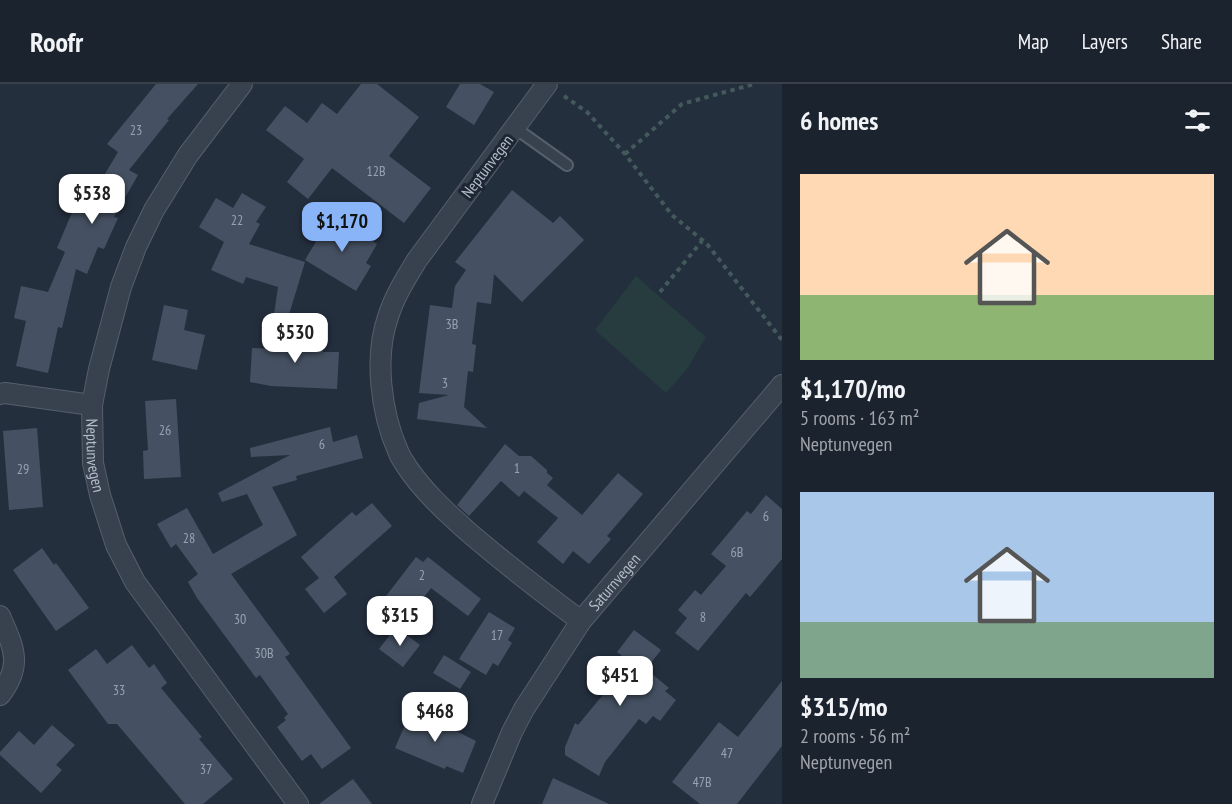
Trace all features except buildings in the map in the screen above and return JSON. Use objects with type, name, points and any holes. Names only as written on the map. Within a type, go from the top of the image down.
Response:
[{"type":"street","name":"Neptunvegen","points":[[242,84],[188,155],[154,210],[136,247],[121,286],[99,369],[92,405],[93,463],[100,495],[116,545],[135,582],[298,804]]},
{"type":"street","name":"Neptunvegen","points":[[547,84],[405,279],[383,333],[380,370],[384,405],[398,453],[417,482],[434,501],[486,547],[581,621]]},
{"type":"street","name":"Saturnvegen","points":[[482,804],[512,732],[527,703],[581,621],[782,385]]},
{"type":"street","points":[[0,394],[92,405]]},
{"type":"street","points":[[0,616],[9,636],[14,656],[14,671],[0,695]]},
{"type":"lane","points":[[515,128],[567,165]]},
{"type":"path","points":[[547,84],[586,112],[625,154],[672,215],[707,244],[782,340]]},
{"type":"path","points":[[625,154],[682,104],[754,84]]},
{"type":"path","points":[[660,292],[702,240]]},
{"type":"green space","points":[[636,276],[706,337],[687,369],[666,393],[595,330]]}]
